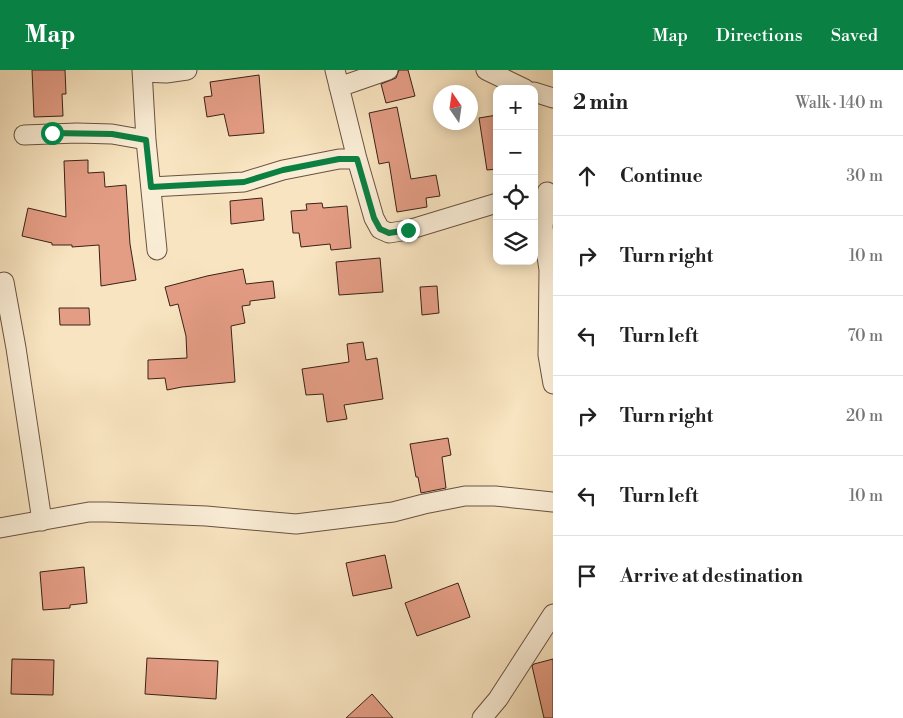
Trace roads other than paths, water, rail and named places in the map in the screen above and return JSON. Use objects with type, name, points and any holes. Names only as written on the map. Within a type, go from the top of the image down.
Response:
[{"type":"street","points":[[157,250],[146,140],[142,71],[166,73],[187,70]]},
{"type":"street","points":[[388,70],[337,78],[357,159],[374,218],[380,229],[389,233],[408,230],[493,204]]},
{"type":"street","points":[[486,70],[518,85]]},
{"type":"street","points":[[538,93],[553,98]]},
{"type":"street","points":[[24,135],[95,133],[146,140]]},
{"type":"street","points":[[151,187],[244,182],[283,170],[339,159],[357,159]]},
{"type":"street","points":[[545,193],[543,227],[549,270],[548,355],[553,384]]},
{"type":"street","points":[[4,282],[42,520]]},
{"type":"street","points":[[0,528],[89,512],[206,516],[296,524],[393,512],[465,496],[495,496],[553,502]]},
{"type":"street","points":[[482,718],[498,699],[553,614]]}]
